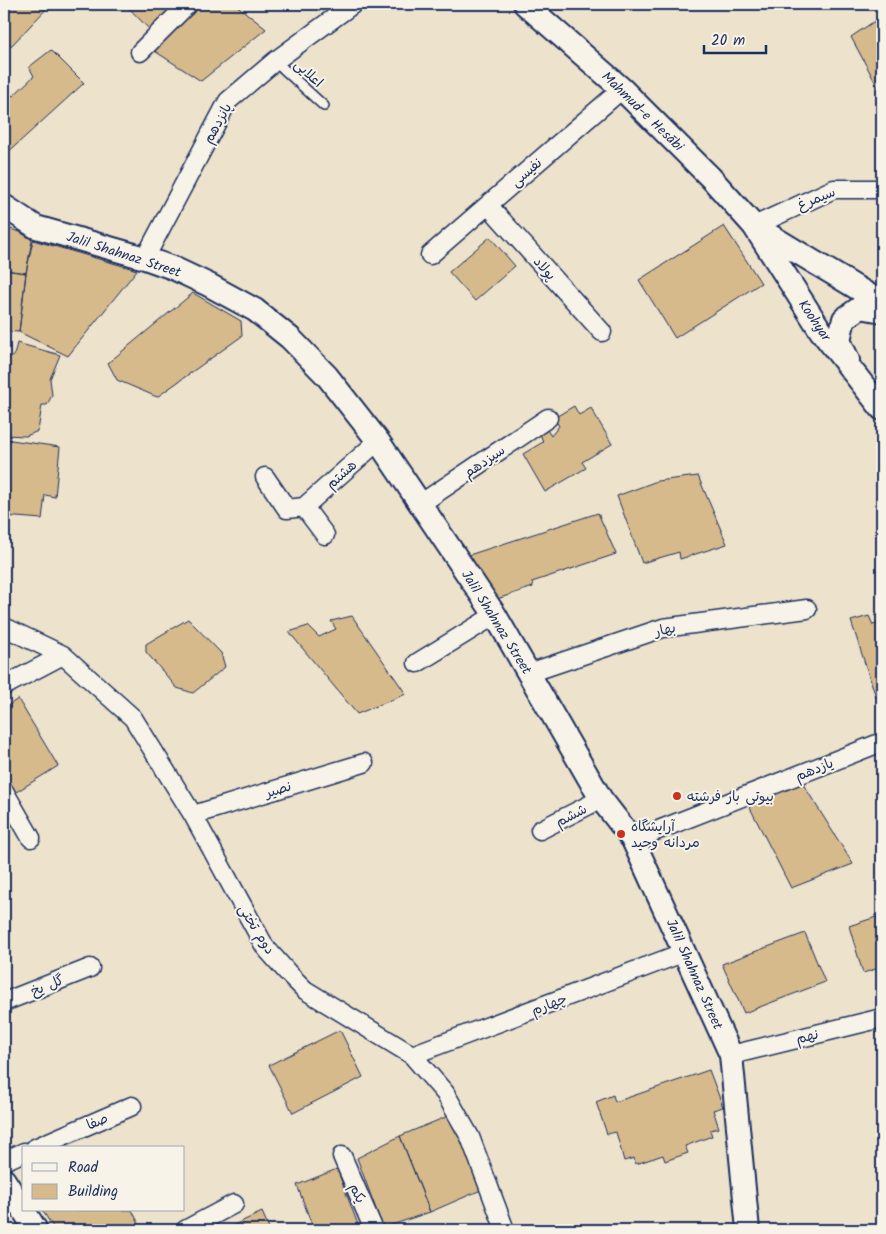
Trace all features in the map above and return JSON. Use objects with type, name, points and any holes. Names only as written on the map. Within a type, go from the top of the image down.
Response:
[{"type":"street","points":[[140,52],[188,4]]},
{"type":"street","name":"پانزدهم","points":[[145,258],[228,101],[275,61],[353,4]]},
{"type":"street","name":"Mahmud-e Hesābi","points":[[525,4],[622,89],[711,178],[754,226]]},
{"type":"street","name":"نفیسی","points":[[430,255],[622,89]]},
{"type":"street","name":"سیمرغ","points":[[754,226],[834,188],[882,189]]},
{"type":"street","name":"پولاد","points":[[488,205],[602,332]]},
{"type":"street","name":"Jalil Shahnaz Street","points":[[4,206],[36,226],[145,258],[209,284],[255,310],[290,338],[327,376],[378,442],[495,615],[601,799],[633,840],[686,952],[731,1055],[748,1230]]},
{"type":"street","points":[[754,226],[882,303]]},
{"type":"street","name":"Koohyar","points":[[754,226],[822,331],[882,409]]},
{"type":"street","points":[[853,372],[839,340],[844,319],[861,307],[882,311]]},
{"type":"street","name":"سیزدهم","points":[[420,504],[548,418]]},
{"type":"street","name":"هشتم","points":[[304,507],[378,442]]},
{"type":"street","points":[[265,477],[287,509],[304,507],[325,535]]},
{"type":"street","name":"بهار","points":[[529,673],[663,628],[807,609]]},
{"type":"street","points":[[416,663],[495,615]]},
{"type":"street","name":"دوم تختی","points":[[4,627],[63,655],[133,718],[192,816],[265,947],[288,973],[305,990],[412,1055],[445,1093],[470,1136],[505,1230]]},
{"type":"street","points":[[4,686],[63,655]]},
{"type":"street","name":"یازدهم","points":[[633,840],[882,742]]},
{"type":"street","name":"نصیر","points":[[192,816],[364,763]]},
{"type":"street","points":[[4,791],[31,838]]},
{"type":"street","name":"ششم","points":[[540,830],[601,799]]},
{"type":"street","name":"چهارم","points":[[412,1055],[686,952]]},
{"type":"street","name":"گل یخ","points":[[4,1002],[90,968]]},
{"type":"street","name":"نهم","points":[[731,1055],[882,1018]]},
{"type":"street","name":"صفا","points":[[39,1146],[132,1106]]},
{"type":"street","points":[[4,1161],[22,1153]]},
{"type":"street","name":"یکم","points":[[342,1156],[374,1230]]},
{"type":"street","points":[[5,1185],[22,1210]]},
{"type":"street","points":[[184,1230],[234,1204]]},
{"type":"street","points":[[24,1212],[36,1230]]},
{"type":"lane","name":"اعلایی","points":[[275,61],[324,106]]},
{"type":"building","points":[[4,4],[51,4],[11,46],[4,40]]},
{"type":"building","points":[[125,4],[175,4],[149,29]]},
{"type":"building","points":[[203,4],[235,4],[266,29],[201,81],[153,50]]},
{"type":"building","points":[[882,16],[882,95],[851,37]]},
{"type":"building","points":[[51,50],[84,83],[4,156],[4,89],[13,96],[34,76],[29,67]]},
{"type":"building","points":[[724,226],[761,283],[675,338],[639,280]]},
{"type":"building","points":[[4,227],[20,232],[32,240],[26,273],[4,270]]},
{"type":"building","points":[[490,237],[515,266],[475,301],[449,272]]},
{"type":"building","points":[[33,240],[137,270],[68,356],[19,332],[26,273]]},
{"type":"building","points":[[4,270],[26,273],[19,332],[4,331]]},
{"type":"building","points":[[193,293],[241,321],[242,336],[157,397],[117,380],[108,363]]},
{"type":"building","points":[[17,343],[60,355],[50,379],[52,395],[47,405],[42,405],[38,431],[26,436],[4,435],[4,358],[14,356]]},
{"type":"building","points":[[574,406],[579,415],[591,408],[612,444],[582,462],[586,468],[545,492],[523,454],[543,442],[540,433],[547,430],[551,436],[559,426],[554,418]]},
{"type":"building","points":[[4,439],[60,447],[55,497],[45,495],[42,519],[4,516]]},
{"type":"building","points":[[698,476],[727,544],[680,559],[679,552],[642,563],[617,496],[657,481]]},
{"type":"building","points":[[598,513],[616,554],[532,582],[533,587],[497,599],[469,555]]},
{"type":"building","points":[[352,616],[406,694],[357,714],[289,632],[308,626],[319,637],[336,629],[331,621]]},
{"type":"building","points":[[869,616],[873,625],[882,622],[882,699],[877,700],[851,621]]},
{"type":"building","points":[[188,619],[221,653],[225,667],[193,693],[177,688],[146,652],[146,644]]},
{"type":"building","points":[[18,699],[58,766],[13,794],[4,778],[4,708]]},
{"type":"building","points":[[803,784],[853,864],[791,888],[746,800]]},
{"type":"building","points":[[882,915],[882,967],[863,973],[849,926]]},
{"type":"building","points":[[805,933],[825,982],[744,1013],[722,964]]},
{"type":"building","points":[[340,1030],[363,1077],[293,1113],[269,1065]]},
{"type":"building","points":[[709,1070],[723,1107],[713,1110],[719,1128],[710,1130],[712,1136],[685,1146],[688,1153],[665,1161],[663,1155],[636,1164],[634,1158],[624,1161],[616,1132],[607,1134],[596,1102],[613,1095],[615,1102]]},
{"type":"building","points":[[453,1114],[481,1190],[430,1212],[400,1136]]},
{"type":"building","points":[[400,1136],[430,1212],[383,1228],[357,1158]]},
{"type":"building","points":[[337,1169],[360,1230],[314,1230],[297,1185]]},
{"type":"building","points":[[43,1212],[133,1212],[142,1230],[55,1230]]},
{"type":"building","points":[[262,1212],[270,1230],[223,1230]]},
{"type":"place","name":"بیوتی بار فرشته","points":[[677,796]]},
{"type":"place","name":"آرایشگاه مردانه وحید","points":[[621,834]]}]
